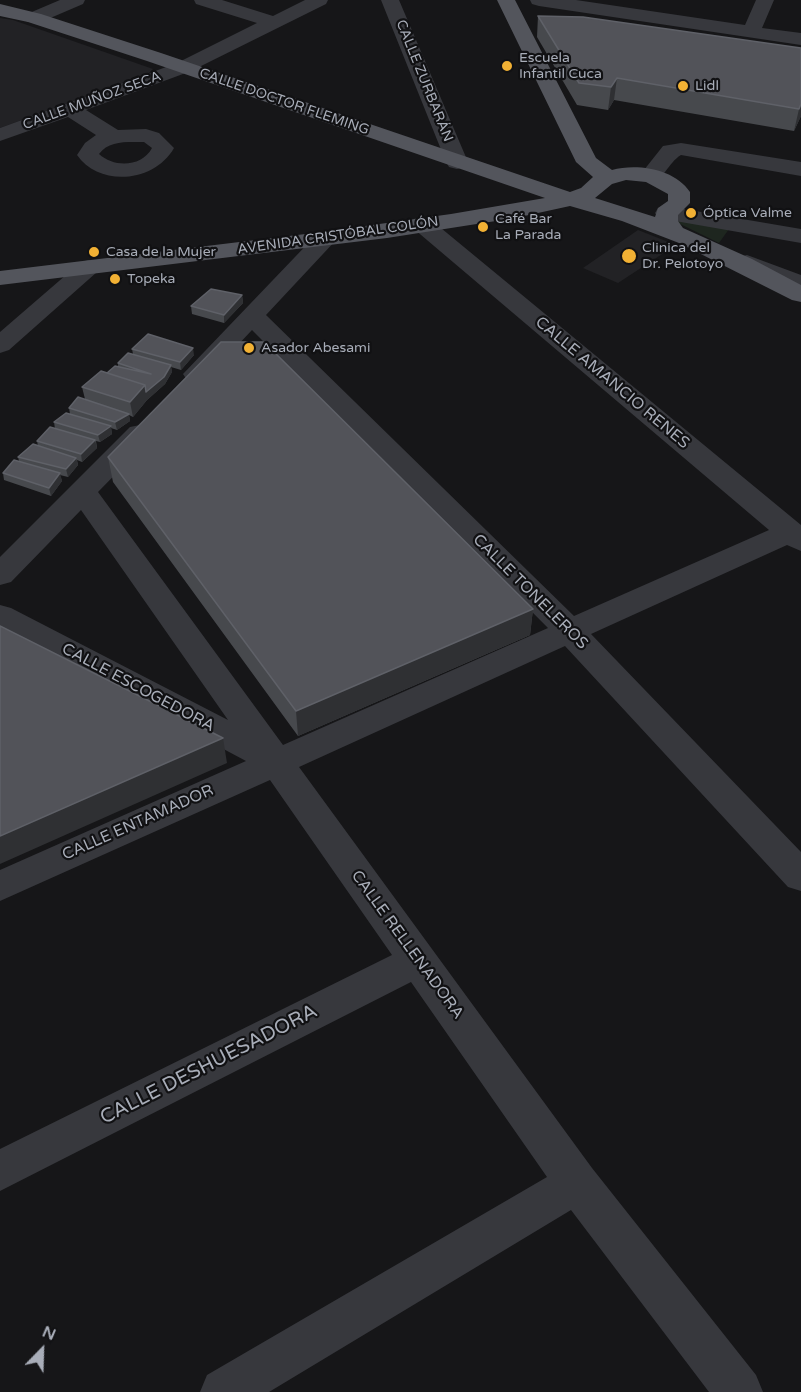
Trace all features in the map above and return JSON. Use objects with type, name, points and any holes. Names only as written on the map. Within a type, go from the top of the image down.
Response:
[{"type":"main road","points":[[506,0],[587,162],[608,177],[637,173],[651,175],[668,183],[679,192],[679,203],[670,222]]},
{"type":"main road","name":"CALLE DOCTOR FLEMING","points":[[0,10],[34,18],[184,67],[567,198],[670,222],[801,295]]},
{"type":"main road","name":"AVENIDA CRISTÓBAL COLÓN","points":[[0,278],[324,239],[517,211],[588,193],[608,177]]},
{"type":"street","points":[[34,18],[76,0]]},
{"type":"street","points":[[203,0],[273,22]]},
{"type":"street","name":"CALLE MUÑOZ SECA","points":[[0,135],[184,67],[320,0]]},
{"type":"street","name":"CALLE ZURBARÁN","points":[[390,0],[457,162]]},
{"type":"street","points":[[539,0],[801,39]]},
{"type":"street","points":[[656,17],[665,0]]},
{"type":"street","points":[[751,32],[765,0]]},
{"type":"street","points":[[70,109],[115,136]]},
{"type":"street","points":[[651,175],[672,140],[681,149],[763,153],[801,169]]},
{"type":"street","points":[[670,222],[801,236]]},
{"type":"street","name":"CALLE AMANCIO RENES","points":[[422,224],[795,536]]},
{"type":"street","points":[[180,391],[324,239]]},
{"type":"street","points":[[736,258],[801,283]]},
{"type":"street","points":[[0,345],[89,267]]},
{"type":"street","name":"CALLE TONELEROS","points":[[252,316],[571,632],[801,876]]},
{"type":"street","points":[[0,575],[155,416]]},
{"type":"street","name":"CALLE RELLENADORA","points":[[83,492],[577,1183],[739,1392]]},
{"type":"street","name":"CALLE ENTAMADOR","points":[[0,886],[276,761],[795,536]]},
{"type":"street","name":"CALLE ESCOGEDORA","points":[[0,616],[276,761]]},
{"type":"street","name":"CALLE DESHUESADORA","points":[[0,1171],[418,960]]},
{"type":"street","points":[[224,1392],[577,1183]]},
{"type":"shaded area","points":[[0,18],[13,20],[153,69],[149,73],[0,128]]},
{"type":"shaded area","points":[[670,219],[729,229],[719,243]]},
{"type":"shaded area","name":"Clinica del Dr. Pelotoyo","points":[[638,230],[676,245],[618,283],[583,268]]},
{"type":"building","name":"Lidl","points":[[538,16],[583,17],[801,48],[801,104],[799,109],[617,78],[611,87],[579,83]]},
{"type":"building","points":[[211,289],[242,295],[224,315],[191,306]]},
{"type":"building","points":[[148,334],[193,348],[180,362],[132,349]]},
{"type":"building","points":[[221,342],[264,342],[533,609],[296,711],[108,457]]},
{"type":"building","points":[[128,353],[171,365],[164,377],[146,392],[145,385],[107,373],[115,366],[151,374],[118,363]]},
{"type":"building","points":[[101,371],[145,385],[130,402],[82,387]]},
{"type":"building","points":[[78,397],[129,414],[115,422],[69,408]]},
{"type":"building","points":[[66,413],[111,426],[98,435],[54,422]]},
{"type":"building","points":[[50,427],[95,440],[81,454],[37,441]]},
{"type":"building","points":[[33,444],[76,458],[66,469],[18,457]]},
{"type":"building","points":[[14,460],[60,473],[49,488],[3,473]]},
{"type":"building","points":[[0,626],[223,738],[0,836]]},
{"type":"place","name":"Escuela Infantil Cuca","points":[[507,66]]},
{"type":"place","name":"Lidl","points":[[683,86]]},
{"type":"place","name":"Óptica Valme","points":[[691,213]]},
{"type":"place","name":"Café Bar La Parada","points":[[483,227]]},
{"type":"place","name":"Casa de la Mujer","points":[[94,252]]},
{"type":"place","name":"Clinica del Dr. Pelotoyo","points":[[629,256]]},
{"type":"place","name":"Topeka","points":[[115,279]]},
{"type":"place","name":"Asador Abesami","points":[[249,348]]}]
